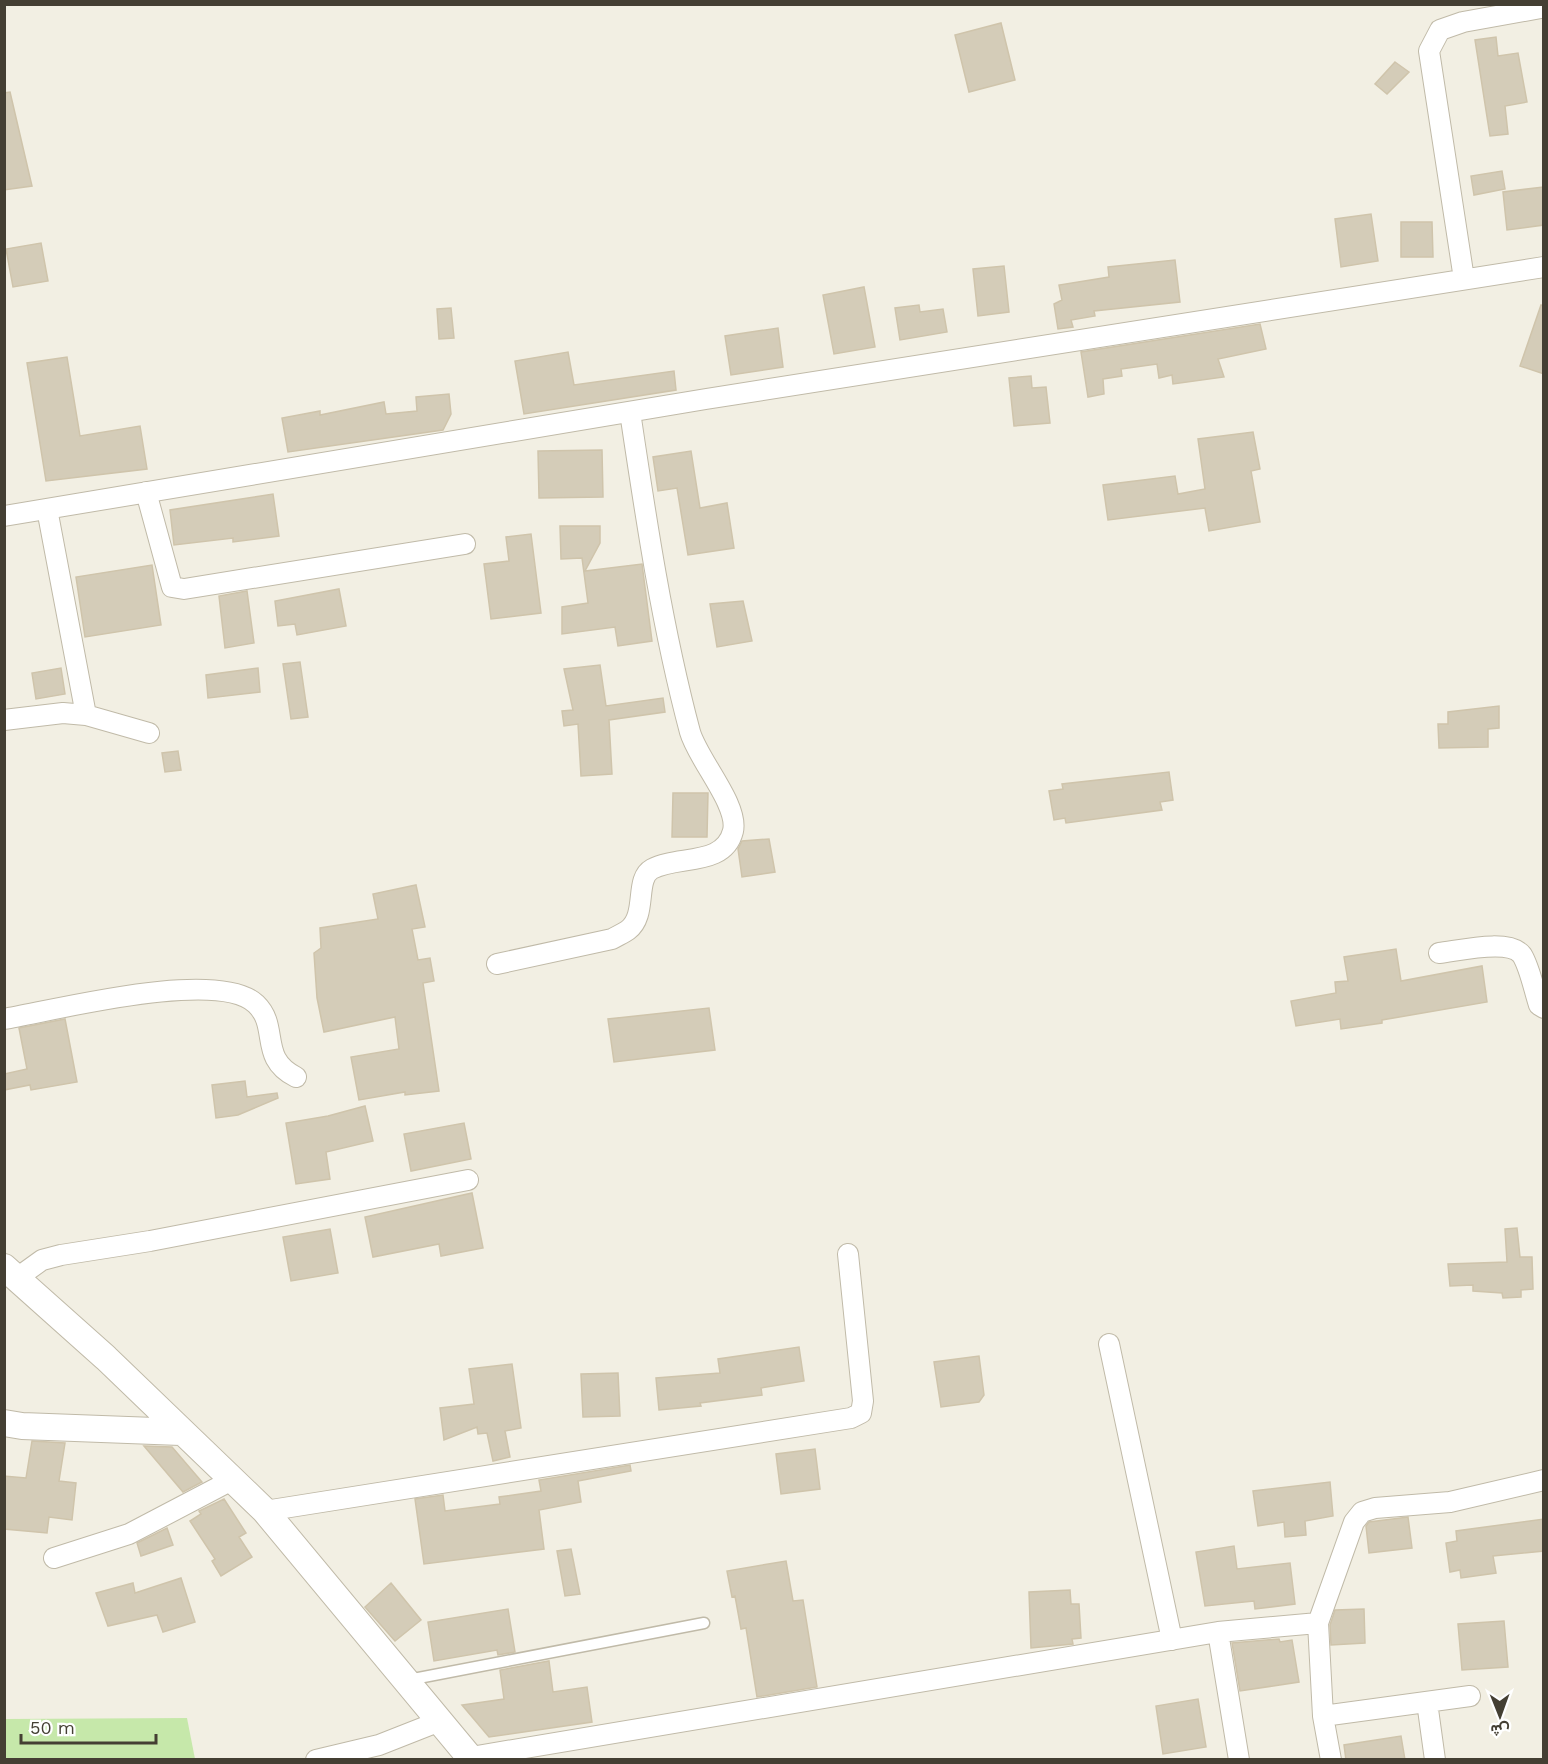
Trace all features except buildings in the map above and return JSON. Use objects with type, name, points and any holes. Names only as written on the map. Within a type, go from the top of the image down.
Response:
[{"type":"street","points":[[1464,279],[1429,51],[1440,30],[1463,21],[1542,11]]},
{"type":"street","points":[[4,516],[630,412],[1544,267]]},
{"type":"street","points":[[497,964],[612,939],[630,929],[640,913],[643,884],[649,871],[661,865],[713,855],[727,845],[734,829],[731,809],[692,736],[670,655],[630,412]]},
{"type":"street","points":[[146,492],[172,587],[183,589],[465,544]]},
{"type":"street","points":[[47,509],[86,715]]},
{"type":"street","points":[[4,720],[63,713],[86,715],[149,733]]},
{"type":"street","points":[[1439,953],[1501,945],[1514,948],[1522,956],[1539,1005],[1544,1008]]},
{"type":"street","points":[[4,1019],[178,989],[213,989],[248,998],[258,1006],[265,1018],[275,1062],[283,1071],[296,1077]]},
{"type":"street","points":[[468,1180],[150,1241],[62,1255],[11,1272],[106,1358],[265,1510],[471,1758],[1218,1632],[1318,1623]]},
{"type":"street","points":[[265,1510],[851,1418],[861,1413],[863,1401],[848,1254]]},
{"type":"street","points":[[1109,1344],[1172,1640]]},
{"type":"street","points":[[4,1423],[22,1426],[181,1432]]},
{"type":"street","points":[[54,1558],[129,1534],[232,1480]]},
{"type":"street","points":[[1331,1760],[1323,1716],[1318,1623],[1349,1532],[1362,1512],[1375,1508],[1450,1502],[1544,1480]]},
{"type":"street","points":[[1218,1632],[1239,1760]]},
{"type":"street","points":[[1323,1716],[1470,1696]]},
{"type":"street","points":[[1427,1702],[1436,1760]]},
{"type":"street","points":[[316,1760],[382,1752],[440,1721]]},
{"type":"lane","points":[[407,1680],[704,1623]]},
{"type":"green space","points":[[187,1718],[195,1759],[5,1759],[5,1719]]}]
